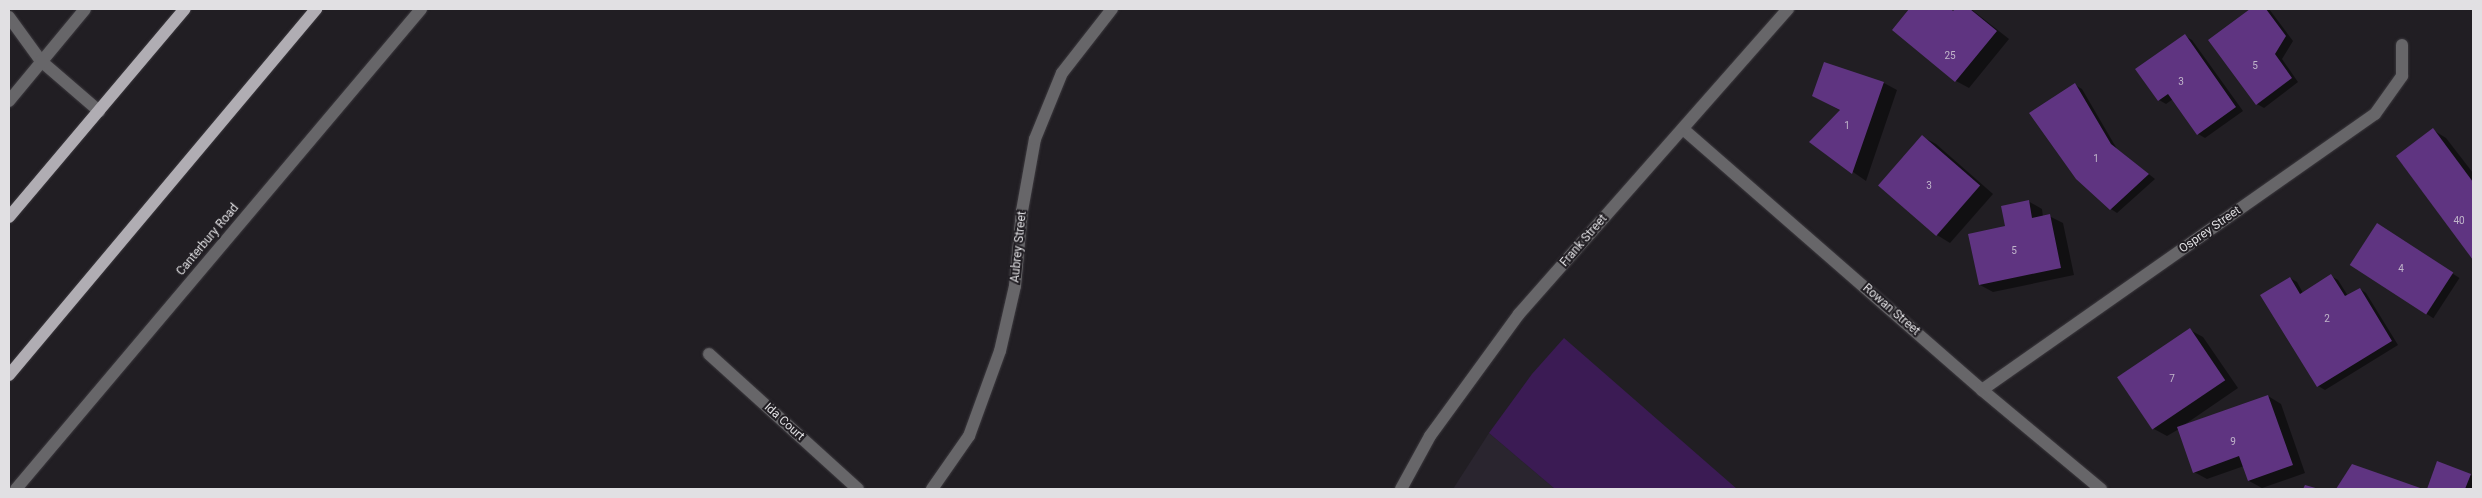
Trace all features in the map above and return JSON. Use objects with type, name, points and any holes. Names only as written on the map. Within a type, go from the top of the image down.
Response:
[{"type":"main road","points":[[9,217],[185,9]]},
{"type":"main road","points":[[9,375],[316,9]]},
{"type":"street","points":[[9,101],[85,9]]},
{"type":"street","name":"Canterbury Road","points":[[16,489],[421,9]]},
{"type":"street","name":"Aubrey Street","points":[[932,489],[969,436],[1000,351],[1015,286],[1022,211],[1035,139],[1062,74],[1112,9]]},
{"type":"street","name":"Frank Street","points":[[1401,489],[1430,436],[1519,314],[1788,9]]},
{"type":"street","points":[[9,17],[41,61],[99,111]]},
{"type":"street","name":"Osprey Street","points":[[1982,390],[2375,114],[2402,76],[2402,45]]},
{"type":"street","name":"Rowan Street","points":[[1683,128],[1982,390],[2101,489]]},
{"type":"street","name":"Ida Court","points":[[710,354],[858,489]]},
{"type":"shaded area","points":[[1564,338],[1737,489],[1555,489],[1489,433],[1532,374]]},
{"type":"shaded area","points":[[1489,433],[1555,489],[1453,489]]},
{"type":"building","points":[[1909,9],[1951,9],[1953,11],[1955,9],[1970,9],[1997,31],[1955,82],[1892,30]]},
{"type":"building","points":[[2250,9],[2266,9],[2286,36],[2275,54],[2292,78],[2256,105],[2208,40]]},
{"type":"building","points":[[2185,34],[2236,107],[2197,135],[2168,94],[2158,101],[2135,69]]},
{"type":"building","points":[[1824,62],[1884,82],[1852,174],[1809,142],[1840,110],[1812,96]]},
{"type":"building","points":[[2075,83],[2111,144],[2149,174],[2110,210],[2076,179],[2029,113]]},
{"type":"building","points":[[2433,128],[2473,182],[2473,260],[2396,156]]},
{"type":"building","points":[[1922,135],[1980,186],[1936,236],[1878,186]]},
{"type":"building","points":[[2029,200],[2032,218],[2050,214],[2061,268],[1979,285],[1968,234],[2005,226],[2001,206]]},
{"type":"building","points":[[2377,223],[2453,273],[2426,314],[2350,265]]},
{"type":"building","points":[[2331,274],[2345,296],[2360,288],[2392,341],[2317,387],[2260,295],[2290,277],[2300,294]]},
{"type":"building","points":[[2190,328],[2225,380],[2152,429],[2117,377]]},
{"type":"building","points":[[2268,395],[2293,465],[2248,481],[2239,456],[2193,473],[2177,427]]},
{"type":"building","points":[[2437,461],[2471,474],[2465,489],[2427,489]]},
{"type":"building","points":[[2352,464],[2392,478],[2423,489],[2336,489]]},
{"type":"building","points":[[2305,485],[2319,489],[2303,489]]}]
